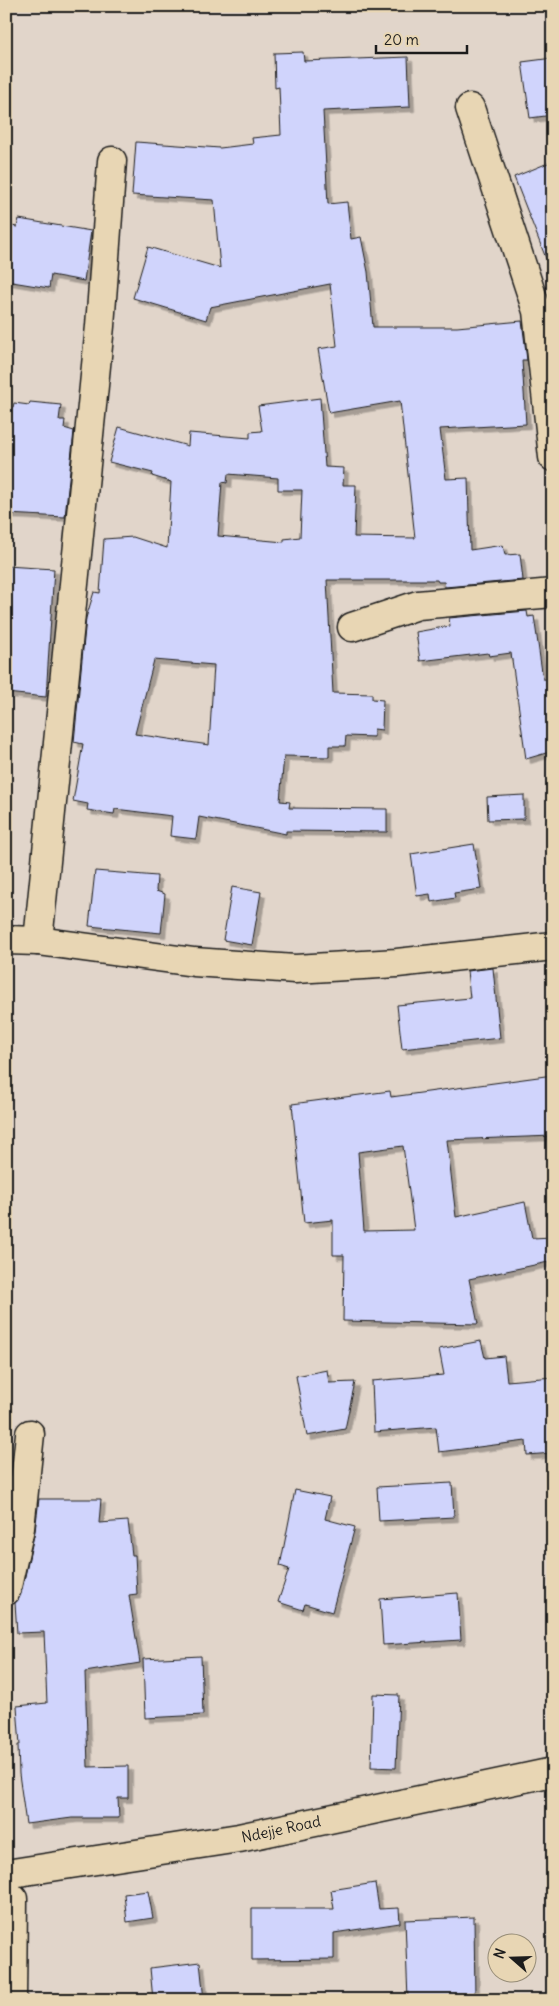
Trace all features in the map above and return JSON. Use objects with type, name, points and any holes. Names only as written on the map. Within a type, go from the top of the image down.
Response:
[{"type":"street","points":[[470,108],[545,308],[553,458]]},
{"type":"street","points":[[38,942],[100,326],[112,161]]},
{"type":"street","points":[[352,626],[418,605],[519,597],[553,592]]},
{"type":"street","points":[[6,940],[38,942],[194,962],[294,969],[397,963],[553,946]]},
{"type":"street","points":[[6,1592],[20,1528],[30,1434]]},
{"type":"street","name":"Ndejje Road","points":[[6,1874],[239,1838],[553,1772]]},
{"type":"street","points":[[6,1892],[13,1899],[12,2000]]},
{"type":"building","points":[[303,52],[304,61],[408,57],[410,107],[323,111],[328,204],[347,202],[351,239],[361,237],[368,272],[373,327],[457,327],[522,321],[527,360],[522,360],[526,424],[440,429],[446,479],[468,478],[470,550],[503,545],[505,555],[520,554],[523,580],[445,587],[444,582],[438,582],[437,580],[327,580],[333,693],[372,694],[372,699],[383,700],[382,730],[374,729],[374,737],[346,736],[345,746],[329,746],[329,757],[284,756],[280,801],[290,802],[289,808],[387,809],[387,832],[286,831],[286,834],[199,817],[196,839],[170,836],[172,816],[115,809],[114,814],[87,810],[88,804],[73,801],[83,744],[74,742],[86,618],[94,592],[100,593],[104,539],[133,537],[167,548],[171,482],[152,476],[153,473],[109,462],[119,427],[188,446],[189,433],[250,438],[250,432],[262,431],[258,406],[320,398],[325,467],[344,468],[343,485],[356,485],[354,537],[415,538],[400,401],[329,413],[318,349],[337,346],[330,284],[210,307],[206,320],[133,298],[148,247],[220,268],[214,200],[132,195],[136,142],[220,148],[253,144],[252,138],[281,135],[279,87],[275,88],[274,53]],"holes":[[[228,474],[278,478],[278,490],[302,490],[300,537],[284,539],[284,542],[218,536],[222,482],[227,483]],[[154,660],[214,665],[209,745],[135,734]]]},
{"type":"building","points":[[553,58],[553,115],[530,118],[522,62]]},
{"type":"building","points":[[553,161],[553,271],[551,271],[514,177]]},
{"type":"building","points":[[19,219],[91,231],[84,281],[51,275],[49,288],[6,281],[6,225],[17,227]]},
{"type":"building","points":[[30,402],[61,405],[59,420],[65,420],[64,428],[74,431],[65,517],[6,514],[6,406],[13,407],[14,403],[29,405]]},
{"type":"building","points":[[6,566],[54,569],[46,697],[6,693]]},
{"type":"building","points":[[527,611],[528,617],[534,616],[543,679],[553,680],[553,751],[526,759],[511,653],[489,656],[488,653],[420,661],[416,632],[450,626],[449,618]]},
{"type":"building","points":[[524,795],[524,819],[488,820],[487,797]]},
{"type":"building","points":[[474,844],[481,889],[454,893],[455,898],[431,902],[430,894],[417,896],[411,854]]},
{"type":"building","points":[[95,871],[157,876],[156,891],[165,894],[161,933],[89,926]]},
{"type":"building","points":[[232,887],[261,892],[252,945],[223,940]]},
{"type":"building","points":[[493,968],[500,1038],[402,1049],[397,1005],[470,998],[467,971]]},
{"type":"building","points":[[553,1075],[553,1136],[447,1140],[456,1217],[525,1202],[532,1238],[553,1237],[553,1261],[469,1279],[478,1324],[343,1321],[344,1255],[333,1255],[333,1220],[304,1223],[292,1104],[390,1091],[391,1097]],"holes":[[[403,1146],[414,1230],[364,1231],[358,1152]]]},
{"type":"building","points":[[481,1341],[485,1358],[504,1356],[507,1381],[553,1377],[553,1453],[527,1455],[526,1441],[439,1452],[436,1427],[374,1432],[372,1381],[444,1375],[439,1349]]},
{"type":"building","points":[[327,1370],[329,1383],[355,1382],[345,1429],[307,1436],[296,1376]]},
{"type":"building","points":[[452,1483],[454,1517],[379,1521],[377,1487]]},
{"type":"building","points":[[295,1490],[330,1497],[325,1519],[355,1527],[332,1612],[305,1604],[303,1610],[278,1602],[289,1569],[280,1566]]},
{"type":"building","points":[[39,1499],[101,1499],[99,1523],[128,1521],[132,1555],[135,1555],[137,1594],[129,1595],[140,1663],[85,1672],[88,1767],[128,1766],[128,1798],[118,1798],[119,1818],[72,1818],[26,1824],[19,1774],[18,1745],[20,1745],[17,1706],[47,1703],[44,1632],[17,1633],[15,1603],[21,1594],[35,1531]]},
{"type":"building","points":[[458,1593],[461,1640],[383,1645],[380,1599]]},
{"type":"building","points":[[201,1656],[203,1715],[145,1718],[143,1659]]},
{"type":"building","points":[[373,1694],[399,1695],[396,1768],[371,1767]]},
{"type":"building","points":[[375,1883],[379,1909],[399,1908],[400,1923],[334,1933],[334,1959],[252,1960],[252,1909],[334,1909],[331,1890]]},
{"type":"building","points":[[148,1891],[153,1918],[127,1922],[124,1894]]},
{"type":"building","points":[[474,1917],[475,2000],[408,2000],[405,1920]]},
{"type":"building","points":[[200,1962],[204,2000],[153,2000],[150,1968]]}]
